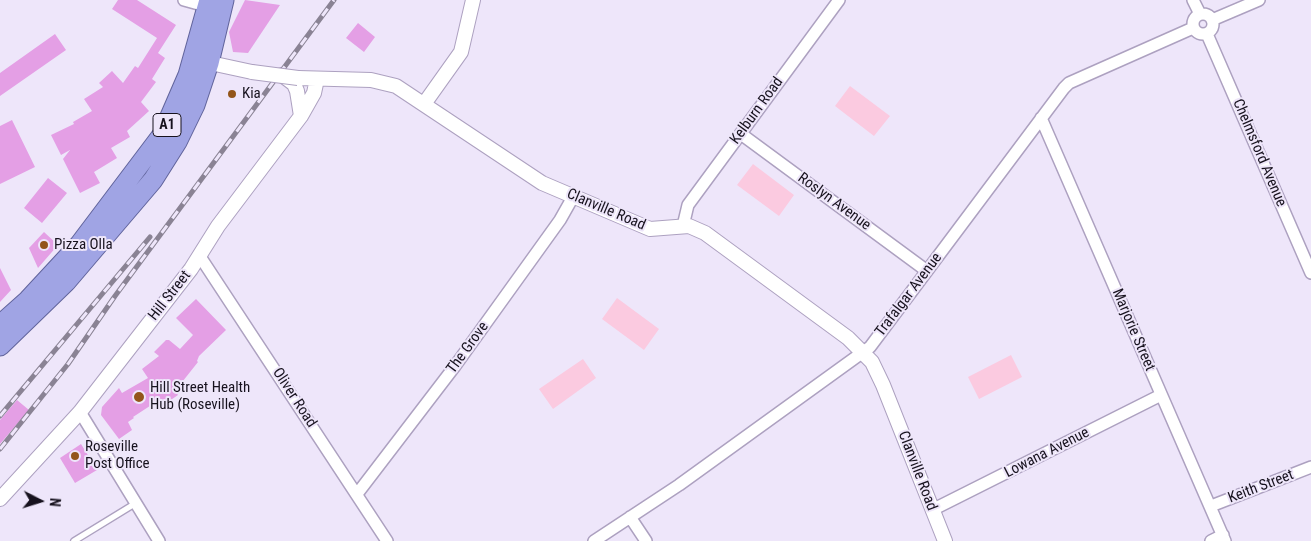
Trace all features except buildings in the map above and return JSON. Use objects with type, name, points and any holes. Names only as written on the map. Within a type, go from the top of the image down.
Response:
[{"type":"highway","name":"A1","points":[[0,346],[66,282],[153,180],[176,142],[195,105],[201,61],[215,4]]},
{"type":"highway","name":"A1","points":[[0,325],[56,272],[146,158],[201,61]]},
{"type":"street","points":[[184,0],[215,4]]},
{"type":"street","points":[[424,104],[461,52],[473,0]]},
{"type":"street","name":"Kelburn Road","points":[[683,226],[688,205],[839,0]]},
{"type":"street","points":[[1194,0],[1200,14]]},
{"type":"street","points":[[1212,20],[1259,0]]},
{"type":"street","points":[[1200,14],[1208,16],[1212,20],[1212,29],[1207,34],[1201,34],[1193,28],[1193,21],[1200,14]]},
{"type":"street","name":"Trafalgar Avenue","points":[[594,541],[864,352],[883,332],[1069,83],[1193,28]]},
{"type":"street","name":"Chelmsford Avenue","points":[[1207,34],[1311,273]]},
{"type":"street","name":"Clanville Road","points":[[201,61],[252,72],[282,75],[296,81],[318,79],[384,82],[396,86],[542,183],[650,229],[683,226],[695,228],[705,234],[864,352],[877,371],[945,541]]},
{"type":"street","name":"Hill Street","points":[[0,499],[80,412],[191,269],[218,226],[302,116],[314,93],[318,79]]},
{"type":"street","points":[[296,81],[302,116]]},
{"type":"street","name":"Marjorie Street","points":[[1041,118],[1161,395],[1212,506],[1224,538]]},
{"type":"street","name":"Roslyn Avenue","points":[[741,134],[927,271]]},
{"type":"street","name":"The Grove","points":[[357,494],[460,358],[560,220],[573,197]]},
{"type":"street","name":"Oliver Road","points":[[199,255],[387,541]]},
{"type":"street","name":"Lowana Avenue","points":[[932,510],[1161,395]]},
{"type":"street","points":[[80,412],[159,541]]},
{"type":"street","name":"Keith Street","points":[[1212,506],[1311,467]]},
{"type":"street","points":[[630,516],[646,541]]},
{"type":"street","points":[[1211,541],[1224,538]]},
{"type":"lane","points":[[74,541],[136,503]]},
{"type":"shaded area","points":[[850,86],[890,116],[874,136],[835,106]]},
{"type":"shaded area","points":[[753,164],[794,195],[779,216],[737,185]]},
{"type":"shaded area","points":[[617,298],[659,329],[644,350],[602,319]]},
{"type":"shaded area","points":[[1011,355],[1022,377],[979,399],[968,377]]},
{"type":"shaded area","points":[[583,359],[596,378],[553,409],[539,389]]},
{"type":"railway","points":[[0,449],[68,364],[115,296],[334,0]]},
{"type":"railway","points":[[0,416],[150,237]]},
{"type":"place","name":"Kia","points":[[232,94]]},
{"type":"place","name":"Pizza Olla","points":[[44,245]]},
{"type":"place","name":"Hill Street Health Hub (Roseville)","points":[[139,397]]},
{"type":"place","name":"Roseville Post Office","points":[[75,456]]}]
